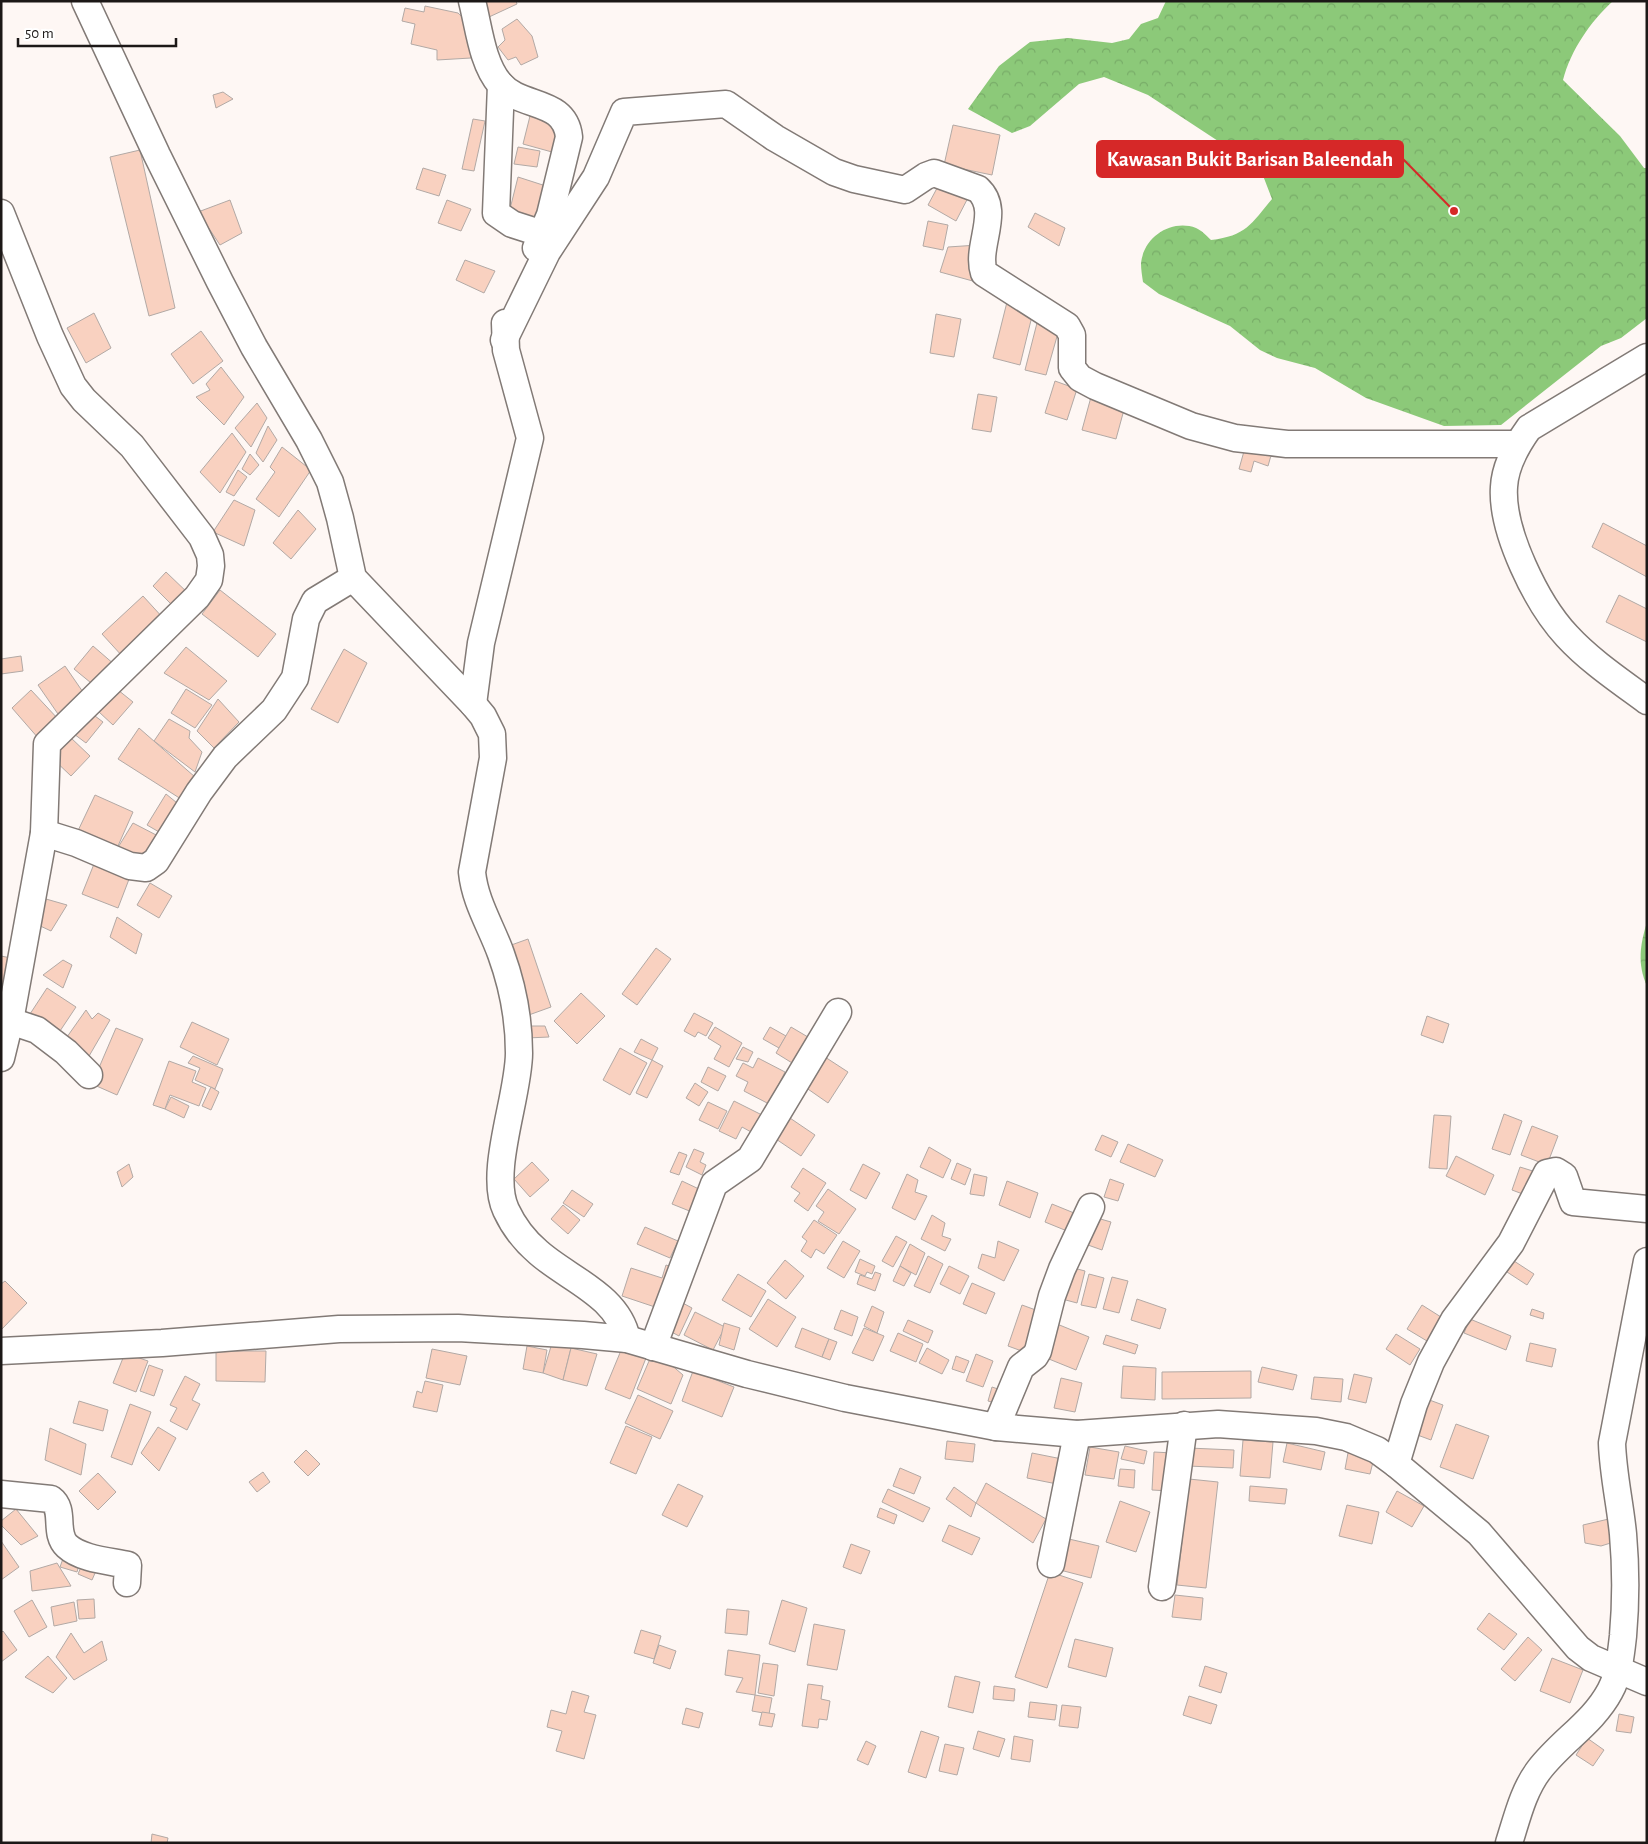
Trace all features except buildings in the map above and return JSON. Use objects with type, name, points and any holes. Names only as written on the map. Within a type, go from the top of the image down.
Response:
[{"type":"street","points":[[85,1],[157,155],[216,274],[254,347],[330,482],[353,578],[473,704],[483,716],[492,734],[493,758],[472,872],[474,890],[501,953],[513,989],[519,1019],[519,1057],[500,1176],[505,1208],[520,1233],[537,1252],[603,1299],[623,1322],[627,1339]]},
{"type":"street","points":[[472,1],[488,65],[501,85],[522,98],[556,112],[564,119],[568,130],[567,146],[543,234],[517,284],[506,317],[504,340],[530,438],[481,643],[473,704]]},
{"type":"street","points":[[501,85],[496,213],[512,224],[543,234]]},
{"type":"street","points":[[504,340],[547,252],[596,177],[624,112],[721,103],[726,104],[774,138],[844,176],[905,190],[934,173],[978,189],[983,194],[988,208],[983,263],[984,273],[1067,326],[1072,336],[1072,368],[1080,378],[1095,386],[1191,426],[1235,438],[1287,444],[1517,444]]},
{"type":"street","points":[[1,213],[50,336],[73,386],[84,400],[132,446],[176,500],[202,537],[210,555],[211,566],[209,580],[197,598],[47,744],[44,833],[10,1021],[1,1058]]},
{"type":"street","points":[[1647,357],[1528,428],[1517,444],[1507,469],[1504,487],[1505,512],[1515,544],[1533,585],[1552,617],[1567,636],[1647,701]]},
{"type":"street","points":[[44,833],[76,843],[130,866],[146,868],[156,861],[225,757],[274,710],[295,678],[306,619],[315,601],[353,578]]},
{"type":"street","points":[[653,1347],[714,1184],[750,1159],[838,1012]]},
{"type":"street","points":[[10,1021],[37,1030],[66,1052],[89,1075]]},
{"type":"street","points":[[1396,1464],[1414,1404],[1431,1362],[1454,1320],[1511,1243],[1548,1173],[1556,1171],[1564,1176],[1573,1202],[1647,1209]]},
{"type":"street","points":[[996,1427],[1021,1367],[1035,1356],[1038,1351],[1052,1296],[1062,1269],[1091,1207]]},
{"type":"street","points":[[1508,1843],[1526,1790],[1538,1770],[1555,1751],[1598,1712],[1612,1689],[1618,1670],[1622,1650],[1626,1579],[1623,1532],[1613,1470],[1612,1443],[1647,1261]]},
{"type":"street","points":[[10,1350],[162,1343],[339,1329],[458,1328],[627,1339],[747,1374],[844,1398],[996,1427],[1077,1434],[1218,1424],[1316,1431],[1346,1437],[1378,1450],[1479,1533],[1578,1648],[1591,1658],[1647,1682]]},
{"type":"street","points":[[1162,1587],[1184,1425]]},
{"type":"street","points":[[1051,1564],[1077,1434]]},
{"type":"street","points":[[1,1494],[51,1499],[56,1503],[60,1535],[66,1545],[75,1552],[128,1565],[127,1583]]},
{"type":"green space","points":[[1166,1],[1613,1],[1582,37],[1571,58],[1563,80],[1620,136],[1644,168],[1647,168],[1647,318],[1621,338],[1601,346],[1501,425],[1444,426],[1366,398],[1315,368],[1277,358],[1260,350],[1230,326],[1159,294],[1143,282],[1141,263],[1147,245],[1161,232],[1178,226],[1196,228],[1211,240],[1240,232],[1253,222],[1272,199],[1262,173],[1247,160],[1148,95],[1104,77],[1079,84],[1030,126],[1012,133],[968,109],[999,66],[1030,42],[1068,38],[1112,43],[1129,39],[1141,24],[1158,18]]},
{"type":"green space","points":[[1647,922],[1647,986],[1642,970],[1641,954]]},
{"type":"place","name":"Kawasan Bukit Barisan Baleendah","points":[[1454,211]]}]
